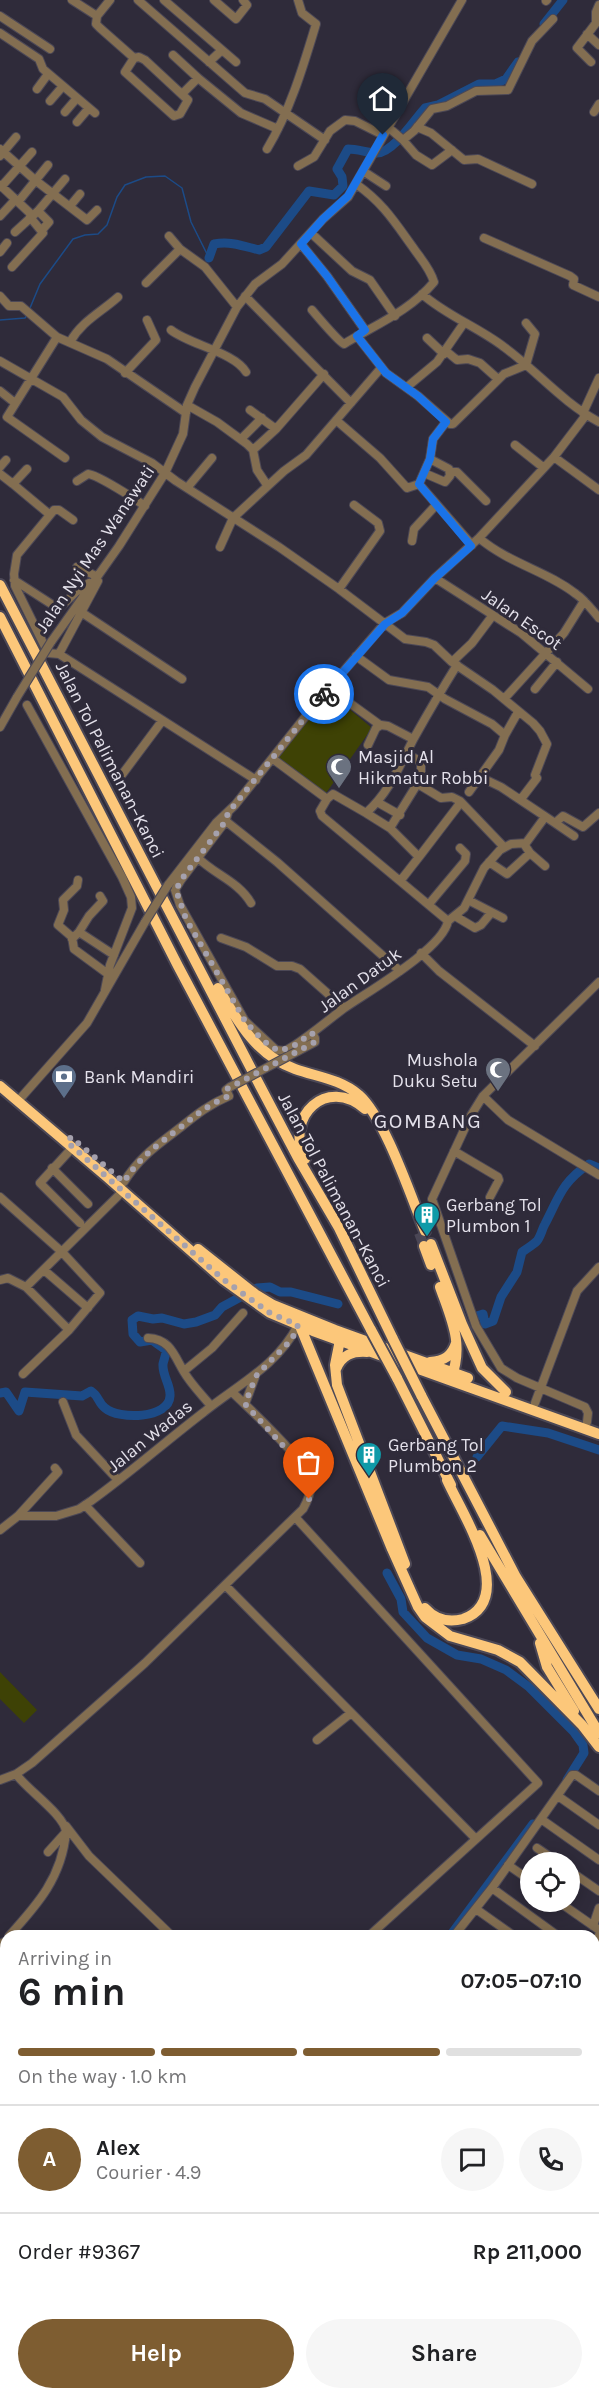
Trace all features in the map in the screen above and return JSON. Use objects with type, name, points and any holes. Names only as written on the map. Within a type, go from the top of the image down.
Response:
[{"type":"highway","name":"Jalan Tol Palimanan–Kanci","points":[[0,585],[298,1158],[339,1228],[421,1395],[516,1577],[599,1709]]},
{"type":"highway","name":"Jalan Tol Palimanan–Kanci","points":[[0,617],[178,966],[397,1378],[447,1480],[599,1732]]},
{"type":"highway","points":[[173,916],[238,1022],[258,1047],[285,1065],[342,1083],[361,1097],[383,1132],[422,1232],[369,1114],[353,1100],[334,1096],[320,1100],[308,1110],[301,1125],[302,1152],[339,1228]]},
{"type":"highway","points":[[1,1087],[20,1099],[247,1292],[301,1326],[427,1362],[456,1377],[599,1434]]},
{"type":"highway","points":[[456,1377],[457,1339],[427,1245],[482,1368],[493,1382],[506,1392]]},
{"type":"highway","points":[[456,1377],[464,1361],[462,1323]]},
{"type":"highway","points":[[301,1326],[387,1540],[418,1607],[425,1617],[450,1636],[498,1650],[520,1662],[582,1725]]},
{"type":"highway","points":[[338,1335],[376,1352],[506,1392],[599,1427]]},
{"type":"highway","points":[[338,1335],[335,1372],[341,1400],[417,1596],[430,1614],[446,1620],[454,1620],[468,1617],[478,1609],[486,1597],[488,1584],[483,1556],[447,1480]]},
{"type":"highway","points":[[331,1399],[328,1366],[338,1335]]},
{"type":"highway","points":[[427,1362],[447,1358],[454,1349],[457,1339]]},
{"type":"highway","points":[[335,1372],[340,1361],[347,1355],[357,1352],[376,1352]]},
{"type":"highway","points":[[538,1631],[547,1667],[582,1725],[599,1747]]},
{"type":"street","points":[[72,0],[97,16]]},
{"type":"street","points":[[110,0],[97,16],[97,26],[134,58],[139,57],[145,60],[182,94],[188,102],[180,114],[174,116],[125,72],[134,58]]},
{"type":"street","points":[[138,0],[245,93],[265,99],[328,135]]},
{"type":"street","points":[[164,0],[236,62]]},
{"type":"street","points":[[214,0],[236,19],[246,6],[243,0]]},
{"type":"street","points":[[267,149],[300,76],[316,24],[302,14],[298,0]]},
{"type":"street","name":"Jalan Nyi Mas Wanawati","points":[[0,727],[51,642],[106,565],[165,473],[183,434],[187,409],[213,351],[237,307],[255,284],[282,264],[323,219],[345,201],[462,0]]},
{"type":"street","points":[[591,62],[577,48],[597,21],[596,12],[599,5]]},
{"type":"street","points":[[0,16],[50,49]]},
{"type":"street","points":[[400,138],[417,127],[432,109],[447,106],[476,91],[508,90],[532,41],[553,19]]},
{"type":"street","points":[[0,33],[39,59],[48,74],[92,111],[77,122]]},
{"type":"street","points":[[587,34],[599,45]]},
{"type":"street","points":[[209,62],[222,50]]},
{"type":"street","points":[[173,56],[241,113],[278,129]]},
{"type":"street","points":[[37,89],[48,74]]},
{"type":"street","points":[[182,94],[198,78]]},
{"type":"street","points":[[51,101],[63,86]]},
{"type":"street","points":[[65,112],[77,98]]},
{"type":"street","points":[[594,112],[599,104]]},
{"type":"street","points":[[298,166],[314,157],[328,135],[348,120],[383,135]]},
{"type":"street","points":[[388,127],[416,155],[432,165],[452,150]]},
{"type":"street","points":[[417,127],[431,133],[464,159],[478,159],[532,184]]},
{"type":"street","points":[[16,137],[1,152],[87,220],[97,210]]},
{"type":"street","points":[[12,267],[42,235],[42,230],[50,222],[33,215],[1,186],[32,152]]},
{"type":"street","points":[[0,216],[48,165]]},
{"type":"street","points":[[363,171],[386,186]]},
{"type":"street","points":[[15,232],[65,179]]},
{"type":"street","points":[[312,310],[342,344],[395,316],[434,282],[429,271],[385,208],[356,184]]},
{"type":"street","points":[[70,206],[80,194]]},
{"type":"street","points":[[311,233],[352,271],[370,280],[395,316]]},
{"type":"street","points":[[169,236],[180,249],[206,267],[237,307]]},
{"type":"street","points":[[484,238],[570,276],[574,279],[573,285],[599,297]]},
{"type":"street","points":[[0,252],[7,243]]},
{"type":"street","points":[[301,244],[365,330]]},
{"type":"street","points":[[146,283],[180,249]]},
{"type":"street","points":[[422,294],[437,307],[502,344],[584,414],[599,422]]},
{"type":"street","points":[[0,296],[9,306],[21,306],[57,337],[107,360],[125,373],[241,439],[253,450],[256,469],[267,485]]},
{"type":"street","points":[[246,296],[351,403]]},
{"type":"street","points":[[70,342],[82,324],[104,310],[118,297]]},
{"type":"street","points":[[125,373],[156,340],[147,320]]},
{"type":"street","points":[[407,387],[445,352],[464,322]]},
{"type":"street","points":[[526,323],[535,334],[526,365]]},
{"type":"street","points":[[171,330],[182,338],[238,364],[246,372]]},
{"type":"street","points":[[357,336],[381,368],[407,387],[446,422],[453,424],[498,379],[512,369],[526,365]]},
{"type":"street","points":[[57,337],[7,417],[64,458]]},
{"type":"street","points":[[427,339],[456,360],[473,360],[480,363],[498,379]]},
{"type":"street","points":[[0,361],[63,397],[81,420],[102,436],[132,452],[233,518],[339,589],[409,641],[430,643],[504,699],[540,731],[547,743],[540,767],[535,775],[537,778],[521,799]]},
{"type":"street","points":[[220,547],[233,518],[267,485],[306,455],[381,368]]},
{"type":"street","points":[[253,450],[276,429],[324,374]]},
{"type":"street","points":[[20,1099],[87,1023],[168,885],[356,656],[385,624],[402,613],[435,578],[479,538],[554,457],[584,414],[599,378]]},
{"type":"street","points":[[0,391],[15,403]]},
{"type":"street","points":[[250,410],[276,429]]},
{"type":"street","points":[[241,439],[262,418]]},
{"type":"street","points":[[336,420],[380,458],[405,487],[409,488],[419,484],[430,459],[433,439],[446,422]]},
{"type":"street","points":[[515,445],[544,468]]},
{"type":"street","points":[[554,457],[599,490]]},
{"type":"street","points":[[187,488],[212,458]]},
{"type":"street","points":[[430,459],[451,472],[457,472],[486,501]]},
{"type":"street","points":[[13,484],[27,469]]},
{"type":"street","points":[[424,473],[445,482],[451,472]]},
{"type":"street","points":[[0,474],[49,514]]},
{"type":"street","points":[[76,481],[88,474],[96,475],[119,491],[130,494],[145,506]]},
{"type":"street","points":[[419,484],[471,546]]},
{"type":"street","points":[[339,589],[380,531],[378,523],[354,505]]},
{"type":"street","points":[[412,541],[414,529],[436,505]]},
{"type":"street","points":[[73,520],[57,510],[49,514],[17,555],[14,580],[48,653],[59,654],[256,780]]},
{"type":"street","points":[[479,538],[505,557],[558,582],[584,601],[599,618]]},
{"type":"street","points":[[59,654],[106,565]]},
{"type":"street","points":[[37,630],[76,592],[94,579],[77,567]]},
{"type":"street","name":"Jalan Escot","points":[[435,578],[546,652],[588,689]]},
{"type":"street","points":[[14,580],[59,609]]},
{"type":"street","points":[[504,699],[564,633],[584,601]]},
{"type":"street","points":[[81,612],[182,679]]},
{"type":"street","points":[[366,813],[377,802],[455,664],[493,615]]},
{"type":"street","points":[[356,656],[389,680],[424,685],[492,724],[505,735]]},
{"type":"street","points":[[536,689],[557,662]]},
{"type":"street","points":[[329,688],[380,725],[388,726],[413,740]]},
{"type":"street","points":[[27,705],[131,897],[133,905],[131,913],[114,955],[105,990]]},
{"type":"street","points":[[469,792],[499,750],[518,711]]},
{"type":"street","points":[[121,776],[162,721]]},
{"type":"street","points":[[368,745],[380,725]]},
{"type":"street","points":[[390,828],[418,784],[422,771],[421,762],[406,753]]},
{"type":"street","points":[[273,759],[327,799]]},
{"type":"street","points":[[480,777],[534,807],[574,836]]},
{"type":"street","points":[[418,784],[441,798],[452,797],[461,802],[504,847]]},
{"type":"street","points":[[420,857],[390,828],[335,795],[331,794],[320,809],[320,813],[362,850],[438,912],[475,928],[481,925],[491,913]]},
{"type":"street","points":[[377,802],[400,815]]},
{"type":"street","points":[[401,880],[461,802]]},
{"type":"street","points":[[555,823],[563,816],[583,827],[599,813]]},
{"type":"street","points":[[524,844],[546,817]]},
{"type":"street","points":[[223,820],[277,862],[394,965]]},
{"type":"street","name":"Jalan Datuk","points":[[223,820],[177,886],[177,897],[206,955],[245,1021],[272,1047],[280,1051],[295,1045],[312,1033],[340,1004],[394,965],[422,953],[442,934],[452,918],[470,901]]},
{"type":"street","points":[[502,918],[470,901],[481,874],[489,862],[504,847],[524,844]]},
{"type":"street","points":[[524,844],[530,853],[545,866]]},
{"type":"street","points":[[430,905],[465,861],[466,854],[460,848]]},
{"type":"street","points":[[489,862],[507,874],[530,853]]},
{"type":"street","points":[[197,857],[206,866],[237,886],[251,903]]},
{"type":"street","points":[[78,879],[77,886],[63,900],[64,910],[58,921],[59,928],[72,939],[74,949],[108,974]]},
{"type":"street","points":[[72,939],[103,901],[100,896]]},
{"type":"street","points":[[80,932],[114,955]]},
{"type":"street","points":[[221,938],[246,947],[277,966],[292,966],[300,969],[340,1004]]},
{"type":"street","points":[[422,953],[440,971],[535,1046]]},
{"type":"street","points":[[587,1422],[588,1413],[585,1407],[507,1374],[501,1368],[476,1326],[432,1198],[470,1117],[483,1096],[599,982]]},
{"type":"street","points":[[26,1287],[124,1186],[135,1163],[207,1106],[229,1096],[226,1090],[230,1087],[315,1042],[312,1033]]},
{"type":"street","points":[[483,1096],[508,1120],[599,1175]]},
{"type":"street","points":[[70,1142],[40,1184],[80,1223]]},
{"type":"street","points":[[454,1151],[498,1177],[498,1182],[490,1197]]},
{"type":"street","points":[[52,1168],[88,1204]]},
{"type":"street","points":[[0,1197],[62,1252],[100,1292],[69,1330],[23,1374]]},
{"type":"street","points":[[535,1403],[582,1284],[599,1267]]},
{"type":"street","points":[[44,1270],[88,1308]]},
{"type":"street","points":[[0,1280],[8,1278],[26,1287],[69,1330]]},
{"type":"street","points":[[184,1371],[212,1348],[243,1313]]},
{"type":"street","points":[[292,1339],[301,1326]]},
{"type":"street","name":"Jalan Wadas","points":[[18,1516],[56,1516],[85,1505],[211,1406],[256,1376],[292,1339],[301,1326]]},
{"type":"street","points":[[148,1338],[160,1339],[170,1346],[184,1371],[211,1406]]},
{"type":"street","points":[[245,1404],[256,1376]]},
{"type":"street","points":[[0,1780],[32,1763],[145,1663],[296,1518],[309,1499],[311,1482],[309,1474],[232,1392]]},
{"type":"street","points":[[63,1402],[74,1432],[118,1480]]},
{"type":"street","points":[[0,1530],[18,1516],[58,1472],[55,1468]]},
{"type":"street","points":[[85,1505],[140,1563]]},
{"type":"street","points":[[296,1518],[538,1783],[376,1930]]},
{"type":"street","points":[[225,1586],[476,1839]]},
{"type":"street","points":[[317,1740],[351,1713]]},
{"type":"street","points":[[15,1774],[89,1856],[166,1930]]},
{"type":"street","points":[[459,1930],[574,1774],[599,1791]]},
{"type":"street","points":[[558,1796],[599,1826]]},
{"type":"street","points":[[541,1819],[599,1860]]},
{"type":"street","points":[[48,1852],[66,1829]]},
{"type":"street","points":[[14,1930],[48,1890],[55,1876],[66,1829]]},
{"type":"street","points":[[537,1848],[543,1852]]},
{"type":"street","points":[[508,1865],[520,1873]]},
{"type":"street","points":[[580,1878],[599,1891]]},
{"type":"street","points":[[492,1888],[550,1930]]},
{"type":"street","points":[[597,1930],[599,1908]]},
{"type":"street","points":[[476,1909],[506,1930]]},
{"type":"street","points":[[573,1912],[597,1930]]},
{"type":"shaded area","points":[[330,693],[372,728],[324,796],[276,760]]},
{"type":"shaded area","points":[[0,1672],[37,1710],[24,1723],[0,1699]]},
{"type":"waterway","points":[[544,24],[563,0]]},
{"type":"waterway","points":[[209,258],[214,244],[231,244],[259,250],[266,247],[309,191],[334,195],[343,186],[342,177],[337,169],[348,149],[383,152],[397,142],[425,108],[438,105],[479,84],[495,84],[506,79],[518,62]]},
{"type":"waterway","points":[[30,308],[40,284],[73,239],[98,234],[107,225],[117,197],[125,185],[146,177],[165,176],[182,188],[191,222],[209,258]]},
{"type":"waterway","points":[[0,320],[25,318],[27,315]]},
{"type":"waterway","points":[[477,1316],[483,1314],[485,1324],[493,1321],[501,1297],[517,1272],[522,1252],[538,1239],[562,1191],[573,1177],[589,1164],[599,1168]]},
{"type":"waterway","points":[[0,1393],[6,1392],[19,1411],[25,1392],[82,1396],[91,1391],[103,1406],[112,1412],[131,1416],[153,1413],[167,1404],[170,1396],[163,1368],[166,1350],[152,1340],[140,1342],[133,1334],[132,1320],[138,1316],[162,1318],[184,1324],[196,1322],[215,1315],[222,1307],[257,1288],[270,1287],[280,1292],[291,1292],[338,1304]]},
{"type":"waterway","points":[[477,1457],[502,1426],[548,1433],[599,1450]]},
{"type":"waterway","points":[[387,1573],[401,1599],[403,1612],[427,1638],[457,1655],[481,1659],[506,1670],[529,1687],[573,1731],[583,1745],[584,1753],[567,1780]]},
{"type":"waterway","points":[[454,1930],[533,1824]]},
{"type":"tunnel","points":[[419,1233],[424,1246]]},
{"type":"way so far","points":[[309,1499],[311,1482],[309,1474],[245,1404],[256,1376],[292,1339],[298,1325],[270,1313],[224,1280],[67,1142],[71,1137],[124,1182],[135,1163],[161,1140],[207,1106],[229,1096],[227,1089],[315,1042],[312,1033],[285,1051],[280,1051],[253,1030],[245,1021],[203,949],[180,905],[176,890],[197,857],[225,822],[228,813],[324,694]]},
{"type":"place","name":"Masjid Al Hikmatur Robbi","points":[[339,790]]},
{"type":"place","name":"Mushola Duku Setu","points":[[498,1093]]},
{"type":"place","name":"Bank Mandiri","points":[[64,1100]]},
{"type":"place","name":"Gerbang Tol Plumbon 1","points":[[427,1238]]},
{"type":"place","name":"Gerbang Tol Plumbon 2","points":[[369,1478]]},
{"type":"district","name":"GOMBANG","points":[[428,1121]]},
{"type":"route","points":[[324,694],[385,624],[402,613],[435,578],[471,546],[419,484],[430,459],[433,439],[446,422],[418,396],[381,368],[357,336],[365,330],[301,244],[323,219],[345,201],[383,135]]}]
